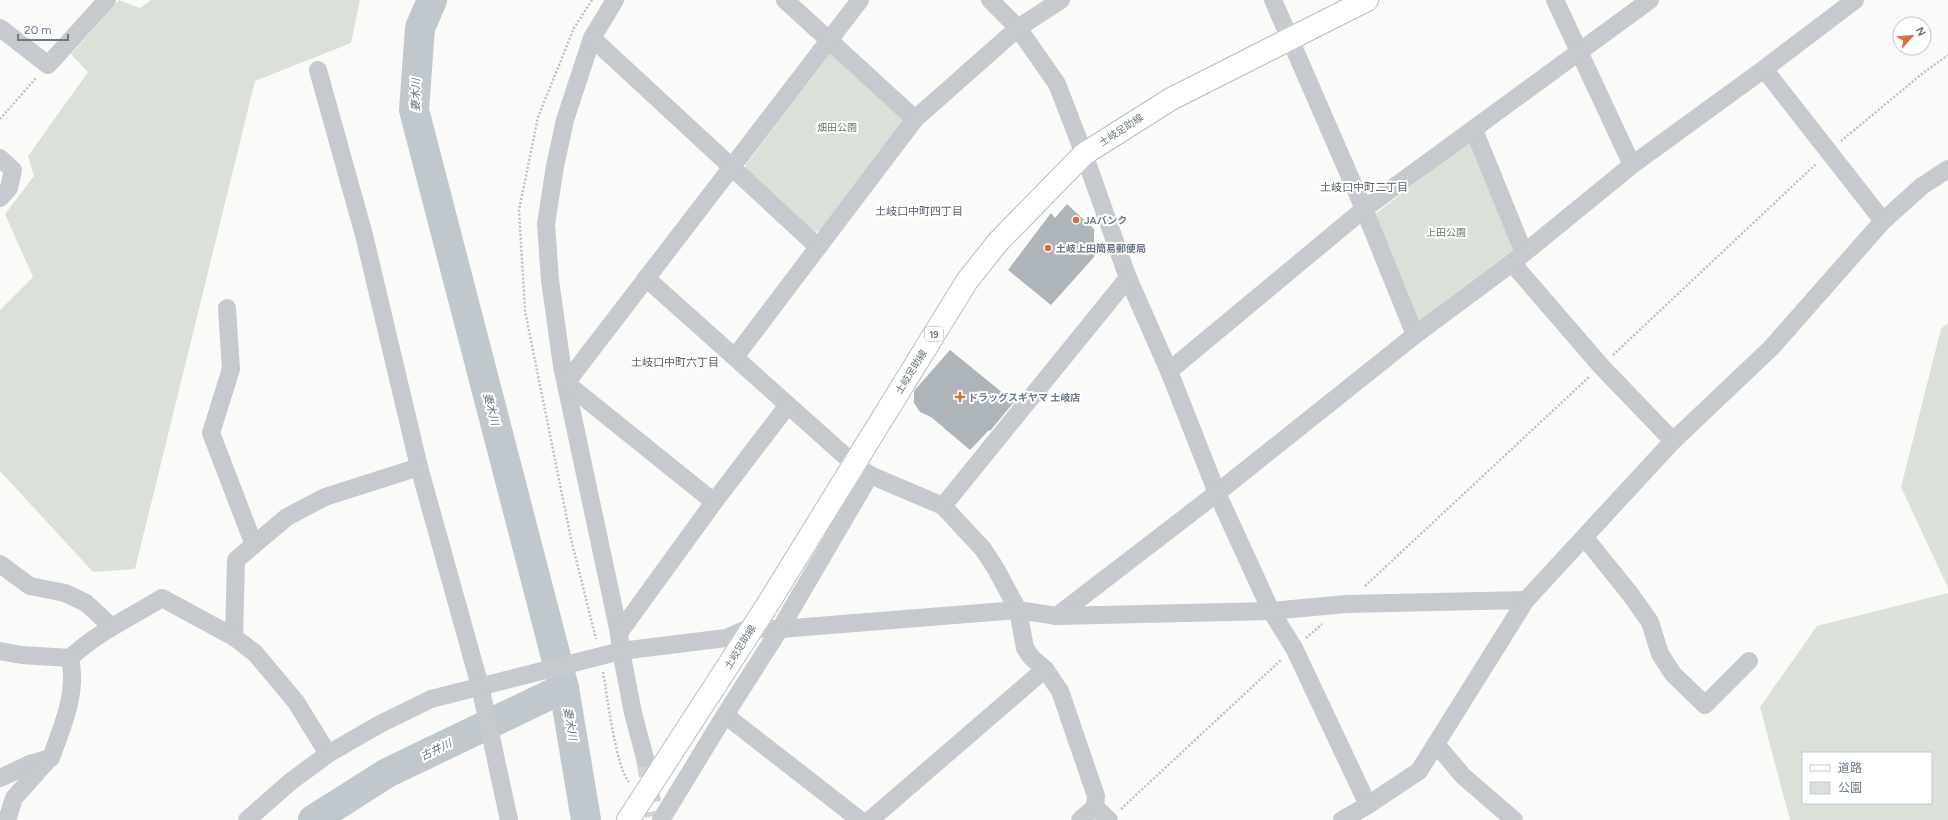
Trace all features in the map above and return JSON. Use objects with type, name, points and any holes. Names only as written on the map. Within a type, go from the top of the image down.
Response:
[{"type":"main road","name":"土岐足助線","points":[[647,816],[754,626],[862,470],[967,281],[998,242],[1084,154],[1171,99],[1367,0]]},
{"type":"street","points":[[0,28],[48,64],[106,0]]},
{"type":"street","points":[[615,0],[592,38],[565,120],[555,166],[546,224],[550,280],[566,383],[620,632],[620,651],[633,713],[645,758]]},
{"type":"street","points":[[785,0],[915,119]]},
{"type":"street","points":[[566,383],[646,278],[733,168],[860,0]]},
{"type":"street","points":[[990,0],[1018,28],[1057,84],[1084,154],[1128,278],[1169,370],[1217,493],[1271,611],[1294,648],[1368,805]]},
{"type":"street","points":[[735,357],[915,119],[1018,28],[1061,0]]},
{"type":"street","points":[[1273,0],[1364,209],[1415,335]]},
{"type":"street","points":[[1555,0],[1632,165]]},
{"type":"street","points":[[1169,370],[1364,209],[1474,130],[1578,51],[1650,0]]},
{"type":"street","points":[[1057,616],[1217,493],[1415,335],[1518,258],[1632,165],[1764,69],[1855,0]]},
{"type":"street","points":[[592,38],[818,247]]},
{"type":"street","points":[[1764,69],[1883,221]]},
{"type":"street","points":[[318,70],[364,235],[419,468],[486,684],[509,820]]},
{"type":"street","points":[[1474,130],[1518,258],[1601,366],[1673,441]]},
{"type":"street","points":[[0,158],[14,170],[9,188],[0,198]]},
{"type":"street","points":[[1342,820],[1368,805],[1419,770],[1526,600],[1585,538],[1673,441],[1771,348],[1883,221],[1922,186],[1948,169]]},
{"type":"street","points":[[646,278],[862,470],[943,506],[983,548],[1018,610],[1025,648],[1032,658],[1045,669],[1054,680],[1064,701],[1096,796],[1095,807],[1080,820]]},
{"type":"street","points":[[943,506],[1128,278]]},
{"type":"street","points":[[227,308],[230,369],[211,433],[254,544]]},
{"type":"street","points":[[566,383],[714,502]]},
{"type":"street","points":[[620,632],[714,502],[788,405]]},
{"type":"street","points":[[234,637],[236,560],[287,517],[325,497],[419,468]]},
{"type":"street","points":[[647,816],[725,715],[780,629],[862,470]]},
{"type":"street","points":[[1585,538],[1631,595],[1650,622],[1660,654],[1673,674],[1705,705],[1749,661]]},
{"type":"street","points":[[0,564],[30,586],[65,593],[86,603],[112,627]]},
{"type":"street","points":[[0,651],[22,656],[70,658],[80,649],[112,627],[162,598],[234,637],[255,653],[296,702],[328,754]]},
{"type":"street","points":[[248,820],[290,782],[328,754],[380,724],[431,699],[620,651],[726,638],[754,626],[764,629],[780,629],[1018,610],[1057,616],[1271,611],[1346,604],[1526,600]]},
{"type":"street","points":[[7,820],[14,798],[50,758],[69,706],[72,668],[70,658]]},
{"type":"street","points":[[870,820],[1045,669]]},
{"type":"street","points":[[725,715],[860,820]]},
{"type":"street","points":[[1436,744],[1463,776],[1514,820]]},
{"type":"street","points":[[0,778],[30,764],[50,758]]},
{"type":"street","points":[[1095,807],[1109,820]]},
{"type":"path","points":[[1346,604],[1829,152],[1923,73],[1948,55]]},
{"type":"path","points":[[0,119],[48,64]]},
{"type":"path","points":[[1109,820],[1294,648],[1323,624]]},
{"type":"green space","points":[[119,0],[140,8],[151,0],[360,0],[351,43],[255,81],[135,569],[93,572],[0,471],[0,310],[33,277],[5,214],[34,176],[28,156],[88,72],[71,54]]},
{"type":"green space","name":"畑田公園","points":[[831,53],[903,116],[902,125],[819,231],[811,232],[745,171],[746,164]]},
{"type":"green space","name":"上田公園","points":[[1469,142],[1476,145],[1515,251],[1419,326],[1375,214]]},
{"type":"green space","points":[[1948,323],[1948,588],[1901,487],[1941,329]]},
{"type":"green space","points":[[1948,593],[1948,820],[1790,820],[1760,707],[1817,626]]},
{"type":"building","points":[[1067,204],[1094,229],[1094,257],[1051,305],[1008,270],[1051,213],[1055,218]]},
{"type":"building","name":"ドラッグスギヤマ 土岐店","points":[[950,350],[1014,402],[990,431],[989,430],[970,450],[931,417],[920,412],[914,403],[914,391]]},
{"type":"waterway","name":"妻木川","points":[[432,0],[420,28],[414,110],[564,688],[586,820]]},
{"type":"waterway","name":"古井川","points":[[313,820],[387,773],[564,688]]},
{"type":"tunnel","points":[[645,758],[654,816]]},
{"type":"place","name":"JAバンク","points":[[1076,220]]},
{"type":"place","name":"土岐上田簡易郵便局","points":[[1048,248]]},
{"type":"place","name":"ドラッグスギヤマ 土岐店","points":[[960,397]]},
{"type":"district","name":"土岐口中町二丁目","points":[[1364,187]]},
{"type":"district","name":"土岐口中町四丁目","points":[[919,211]]},
{"type":"district","name":"土岐口中町六丁目","points":[[675,362]]}]
